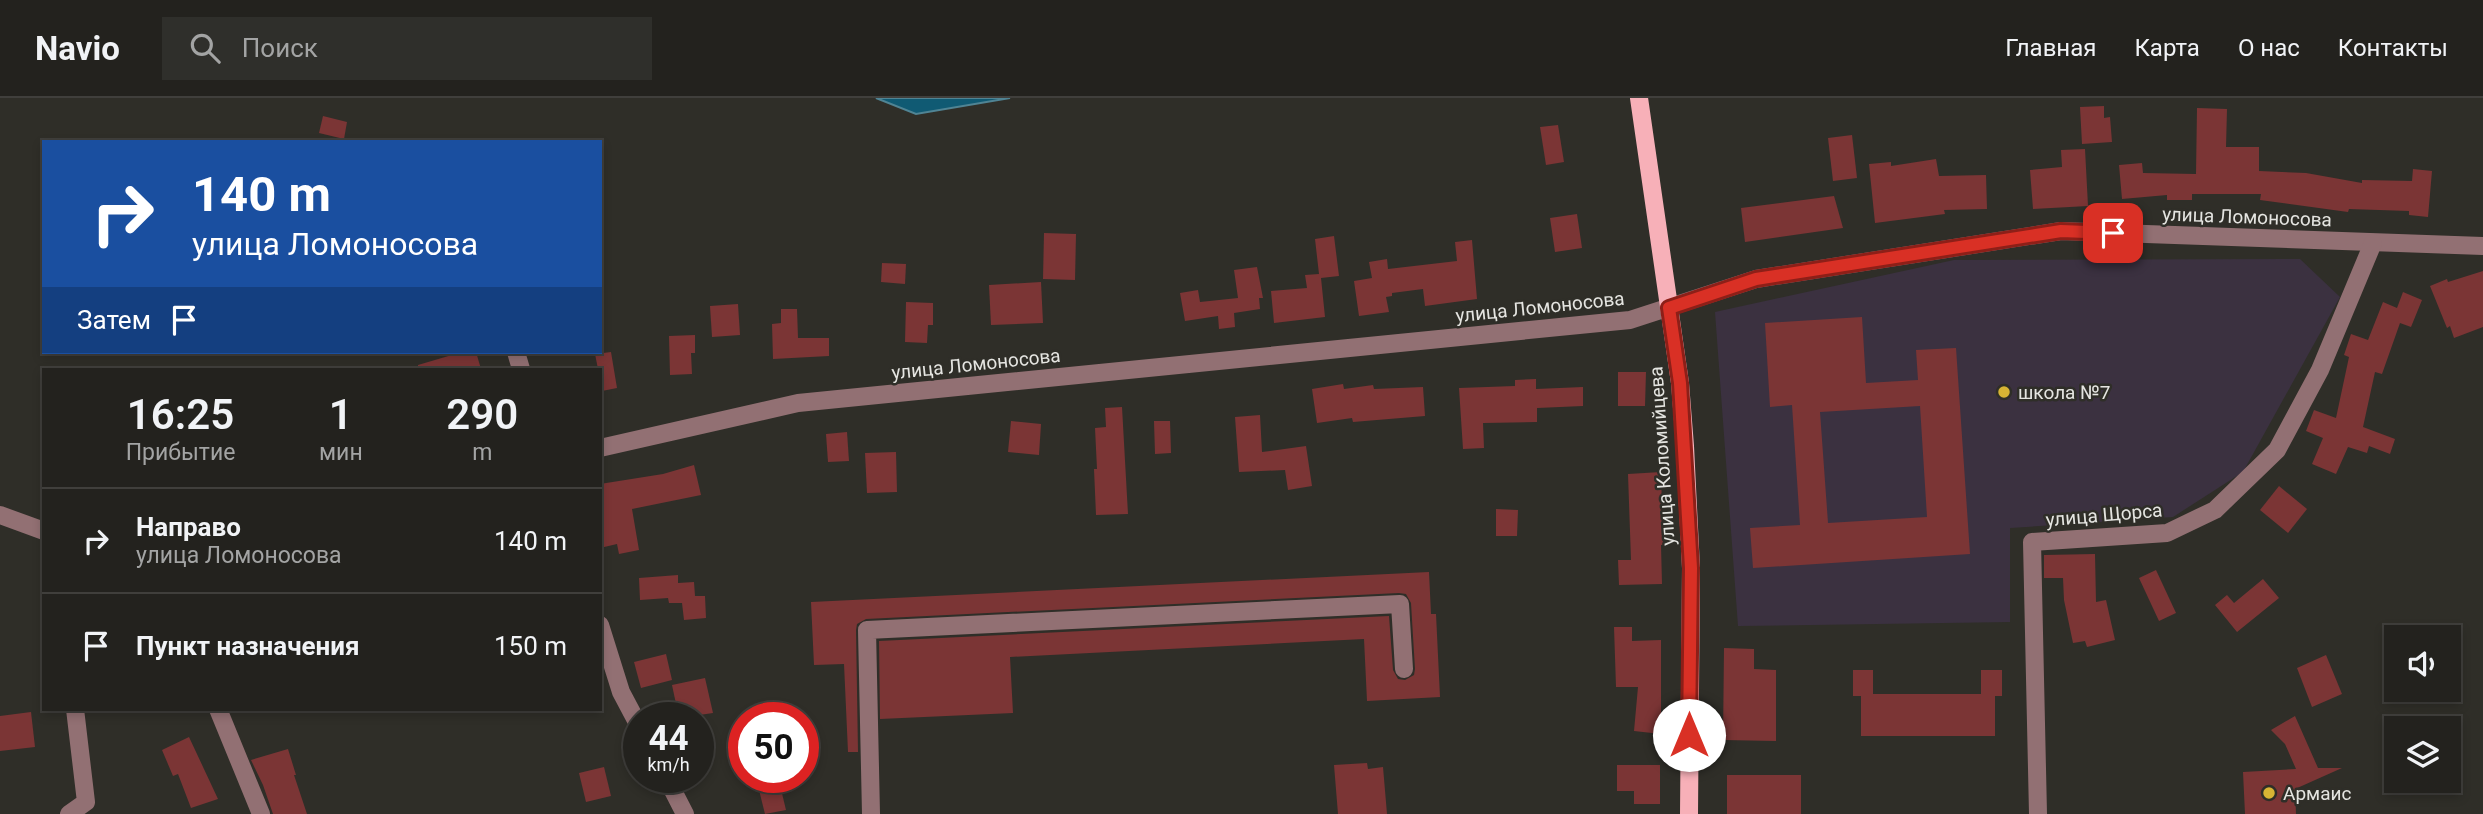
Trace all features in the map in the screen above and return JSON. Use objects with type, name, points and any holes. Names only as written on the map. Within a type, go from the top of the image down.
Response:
[{"type":"main road","name":"улица Коломийцева","points":[[1639,98],[1680,383],[1691,568],[1689,814]]},
{"type":"street","name":"улица Ломоносова","points":[[602,448],[798,403],[1629,320],[1756,279],[2061,231],[2483,246]]},
{"type":"street","name":"улица Щорса","points":[[2038,814],[2032,542],[2166,533],[2215,510],[2277,450],[2320,370],[2373,243]]},
{"type":"street","points":[[4,520],[42,530]]},
{"type":"street","points":[[871,814],[867,630],[1400,604],[1404,669]]},
{"type":"street","points":[[602,631],[626,702]]},
{"type":"street","points":[[69,814],[88,808],[75,711]]},
{"type":"street","points":[[219,711],[261,814]]},
{"type":"street","points":[[674,793],[685,814]]},
{"type":"shaded area","name":"школа №7","points":[[2300,259],[2340,297],[2243,472],[2173,517],[2010,528],[2010,622],[1738,626],[1715,312],[1954,260]]},
{"type":"water","points":[[876,98],[1010,98],[916,114]]},
{"type":"building","points":[[2104,106],[2104,118],[2110,117],[2112,142],[2082,144],[2080,107]]},
{"type":"building","points":[[2197,108],[2227,109],[2226,147],[2259,147],[2259,171],[2306,173],[2362,183],[2362,180],[2412,181],[2413,169],[2432,171],[2428,217],[2409,215],[2409,211],[2349,209],[2348,212],[2260,200],[2261,194],[2192,194],[2192,200],[2167,200],[2167,195],[2122,199],[2119,165],[2142,163],[2143,173],[2196,174]]},
{"type":"building","points":[[323,116],[347,122],[344,139],[319,133]]},
{"type":"building","points":[[1558,125],[1564,162],[1546,165],[1540,127]]},
{"type":"building","points":[[1852,135],[1857,178],[1833,181],[1828,138]]},
{"type":"building","points":[[2085,149],[2088,206],[2033,209],[2030,170],[2062,167],[2061,150]]},
{"type":"building","points":[[1936,159],[1939,176],[1986,175],[1987,209],[1944,210],[1945,214],[1875,223],[1869,164],[1891,162],[1891,166]]},
{"type":"building","points":[[1834,196],[1843,228],[1745,242],[1741,208]]},
{"type":"building","points":[[1577,214],[1582,248],[1555,252],[1550,218]]},
{"type":"building","points":[[1044,233],[1076,234],[1075,280],[1043,279]]},
{"type":"building","points":[[1334,236],[1339,276],[1321,278],[1325,317],[1274,323],[1271,291],[1307,288],[1305,275],[1319,274],[1315,239]]},
{"type":"building","points":[[1472,240],[1477,299],[1425,306],[1423,289],[1392,293],[1392,296],[1386,297],[1389,312],[1359,316],[1354,281],[1372,278],[1369,262],[1387,259],[1388,269],[1457,261],[1455,242]]},
{"type":"building","points":[[882,263],[906,264],[905,284],[881,282]]},
{"type":"building","points":[[1257,267],[1263,298],[1259,298],[1260,309],[1234,313],[1235,327],[1219,329],[1218,316],[1185,321],[1180,293],[1198,290],[1200,302],[1238,298],[1234,270]]},
{"type":"building","points":[[2483,271],[2483,327],[2454,338],[2450,326],[2447,328],[2430,286],[2447,279],[2448,282]]},
{"type":"building","points":[[1041,282],[1043,323],[991,325],[989,285]]},
{"type":"building","points":[[2403,292],[2422,300],[2411,327],[2400,323],[2382,374],[2375,372],[2363,427],[2395,439],[2390,454],[2369,446],[2367,453],[2348,447],[2336,474],[2312,464],[2323,438],[2306,431],[2314,410],[2336,418],[2349,357],[2344,355],[2351,334],[2368,340],[2383,302],[2397,308]]},
{"type":"building","points":[[906,302],[933,303],[933,325],[928,325],[927,343],[905,342]]},
{"type":"building","points":[[738,304],[740,335],[712,337],[710,306]]},
{"type":"building","points":[[781,309],[797,309],[798,338],[829,338],[829,356],[773,359],[772,324],[781,323]]},
{"type":"building","points":[[1862,317],[1866,383],[1918,380],[1916,350],[1956,348],[1970,554],[1753,568],[1750,528],[1800,525],[1792,405],[1770,407],[1765,323]],"holes":[[[1920,406],[1927,517],[1828,523],[1820,412]]]},
{"type":"building","points":[[695,335],[695,353],[691,353],[692,374],[670,375],[669,336]]},
{"type":"building","points":[[611,352],[617,388],[602,391],[602,368],[598,368],[595,354]]},
{"type":"building","points":[[455,354],[477,354],[481,368],[418,368],[418,365]]},
{"type":"building","points":[[1618,372],[1646,372],[1645,406],[1618,406]]},
{"type":"building","points":[[1536,379],[1536,389],[1583,387],[1583,406],[1537,408],[1537,422],[1483,423],[1484,448],[1463,449],[1459,388],[1515,386],[1515,380]]},
{"type":"building","points":[[1343,384],[1344,389],[1373,385],[1374,389],[1423,387],[1425,416],[1353,422],[1352,418],[1317,423],[1312,389]]},
{"type":"building","points":[[1122,407],[1128,514],[1096,515],[1095,428],[1106,427],[1105,408]]},
{"type":"building","points":[[1260,415],[1262,452],[1306,446],[1312,486],[1288,490],[1285,470],[1239,472],[1235,417]]},
{"type":"building","points":[[1011,421],[1041,424],[1039,455],[1008,452]]},
{"type":"building","points":[[1154,421],[1170,421],[1171,453],[1155,454]]},
{"type":"building","points":[[847,432],[849,461],[828,462],[826,434]]},
{"type":"building","points":[[896,452],[897,492],[867,493],[865,453]]},
{"type":"building","points":[[694,465],[701,495],[632,509],[639,550],[619,554],[617,544],[602,548],[602,484],[663,474]]},
{"type":"building","points":[[1661,472],[1662,584],[1619,585],[1618,560],[1631,560],[1628,474]]},
{"type":"building","points":[[2279,486],[2307,509],[2288,533],[2260,510]]},
{"type":"building","points":[[1496,509],[1518,510],[1517,536],[1496,536]]},
{"type":"building","points":[[2095,554],[2096,602],[2106,600],[2115,640],[2087,647],[2085,641],[2073,643],[2064,600],[2063,578],[2044,578],[2044,555]]},
{"type":"building","points":[[2156,570],[2176,613],[2159,621],[2139,578]]},
{"type":"building","points":[[1429,572],[1431,614],[1436,614],[1440,697],[1367,701],[1364,639],[1010,657],[1013,713],[880,719],[879,641],[1389,616],[1393,670],[1398,679],[1405,680],[1414,675],[1415,669],[1411,603],[1406,594],[1399,593],[866,619],[857,624],[856,630],[858,752],[848,752],[844,664],[814,665],[811,602]]},
{"type":"building","points":[[678,575],[678,583],[694,582],[695,596],[705,596],[706,618],[684,620],[682,603],[669,603],[668,598],[640,600],[639,578]]},
{"type":"building","points":[[2263,579],[2279,598],[2237,632],[2215,605],[2227,595],[2234,603]]},
{"type":"building","points":[[1614,627],[1632,627],[1632,641],[1661,640],[1661,734],[1634,731],[1638,687],[1616,687]]},
{"type":"building","points":[[1724,648],[1754,649],[1754,669],[1776,670],[1776,741],[1723,740]]},
{"type":"building","points":[[666,654],[672,680],[641,688],[634,662]]},
{"type":"building","points":[[2326,655],[2342,694],[2312,707],[2297,668]]},
{"type":"building","points":[[1853,670],[1873,670],[1873,694],[1981,694],[1981,670],[2002,670],[2002,696],[1995,696],[1995,736],[1861,736],[1861,696],[1853,696]]},
{"type":"building","points":[[705,678],[710,702],[676,702],[672,685]]},
{"type":"building","points":[[31,712],[35,747],[0,751],[0,716]]},
{"type":"building","points":[[2295,716],[2318,768],[2342,768],[2295,789],[2296,814],[2245,814],[2243,772],[2296,769],[2285,744],[2271,730]]},
{"type":"building","points":[[189,737],[218,799],[191,808],[178,774],[173,776],[162,750]]},
{"type":"building","points":[[288,749],[307,814],[273,814],[251,760]]},
{"type":"building","points":[[1367,763],[1368,769],[1383,767],[1387,814],[1338,814],[1334,765]]},
{"type":"building","points":[[1617,765],[1660,765],[1660,804],[1634,804],[1634,791],[1617,791]]},
{"type":"building","points":[[604,767],[611,796],[586,802],[579,773]]},
{"type":"building","points":[[1727,775],[1801,775],[1801,814],[1727,814]]},
{"type":"building","points":[[760,793],[782,793],[786,810],[765,814]]},
{"type":"place","name":"школа №7","points":[[2004,392]]},
{"type":"place","name":"Армаис","points":[[2269,793]]},
{"type":"route","points":[[1689,735],[1691,568],[1680,383],[1669,308],[1756,279],[2061,231],[2113,233]]}]
